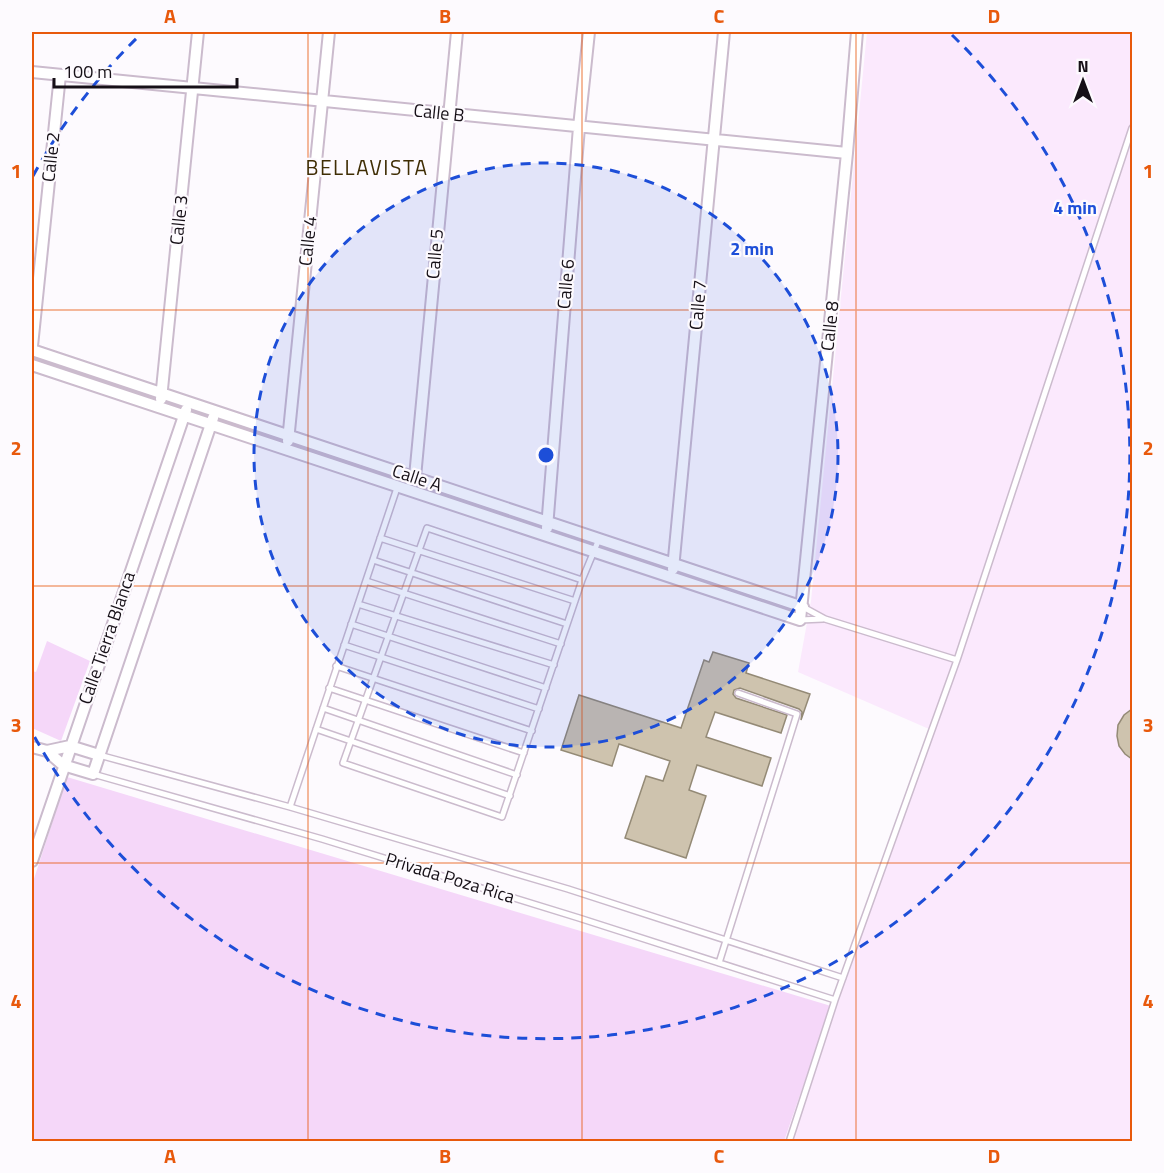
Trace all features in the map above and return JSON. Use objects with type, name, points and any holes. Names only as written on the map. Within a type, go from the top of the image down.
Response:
[{"type":"street","name":"Calle 3","points":[[160,408],[198,32]]},
{"type":"street","name":"Calle 4","points":[[287,450],[329,32]]},
{"type":"street","name":"Calle 5","points":[[415,477],[457,32]]},
{"type":"street","name":"Calle 6","points":[[546,537],[579,127],[590,32]]},
{"type":"street","name":"Calle 7","points":[[672,579],[724,32]]},
{"type":"street","name":"Calle 8","points":[[800,620],[857,32]]},
{"type":"street","name":"Calle B","points":[[32,72],[847,153]]},
{"type":"street","name":"Calle 2","points":[[32,348],[60,75]]},
{"type":"street","name":"Calle A","points":[[32,348],[802,607]]},
{"type":"street","name":"Calle A","points":[[32,365],[800,620]]},
{"type":"street","name":"Calle Tierra Blanca","points":[[32,861],[189,402]]},
{"type":"street","name":"Calle Tierra Blanca","points":[[93,774],[216,410]]},
{"type":"street","points":[[397,488],[415,477]]},
{"type":"street","points":[[47,751],[70,746],[99,755]]},
{"type":"street","points":[[32,747],[47,751],[63,765]]},
{"type":"street","name":"Privada Poza Rica","points":[[63,765],[93,774]]},
{"type":"lane","points":[[789,1142],[835,1000],[957,660],[1132,128]]},
{"type":"lane","points":[[290,807],[397,488]]},
{"type":"lane","points":[[582,580],[427,528],[343,763],[501,817],[598,539]]},
{"type":"lane","points":[[380,538],[575,601]]},
{"type":"lane","points":[[373,560],[567,624]]},
{"type":"lane","points":[[366,581],[561,644]]},
{"type":"lane","points":[[358,604],[554,665]]},
{"type":"lane","points":[[802,607],[825,619],[957,660]]},
{"type":"lane","points":[[800,620],[825,619]]},
{"type":"lane","points":[[351,624],[546,688]]},
{"type":"lane","points":[[344,645],[539,710]]},
{"type":"lane","points":[[336,666],[532,730]]},
{"type":"lane","points":[[329,688],[524,753]]},
{"type":"lane","points":[[719,963],[797,714],[738,693]]},
{"type":"lane","points":[[323,708],[517,775]]},
{"type":"lane","points":[[316,729],[510,796]]},
{"type":"lane","points":[[99,755],[290,807],[568,889],[843,978]]},
{"type":"lane","name":"Privada Poza Rica","points":[[93,774],[322,839],[835,1000]]},
{"type":"shaded area","points":[[867,32],[1132,32],[1132,1141],[784,1142],[929,729],[798,672],[811,601]]},
{"type":"shaded area","points":[[47,641],[90,661],[61,741],[32,728],[32,671],[36,672]]},
{"type":"shaded area","points":[[67,777],[831,1006],[784,1141],[32,1142],[32,885]]},
{"type":"building","points":[[713,652],[749,663],[746,673],[810,694],[801,720],[802,712],[799,709],[740,688],[734,690],[733,694],[736,698],[787,715],[781,733],[715,712],[706,737],[771,758],[762,786],[697,765],[689,790],[706,796],[686,858],[625,838],[646,776],[663,781],[670,761],[619,744],[612,766],[561,750],[579,695],[681,728],[704,660],[709,662]]},
{"type":"building","points":[[1132,709],[1132,759],[1119,746],[1117,736],[1118,725],[1124,715]]},
{"type":"district","name":"BELLAVISTA","points":[[367,168]]}]
